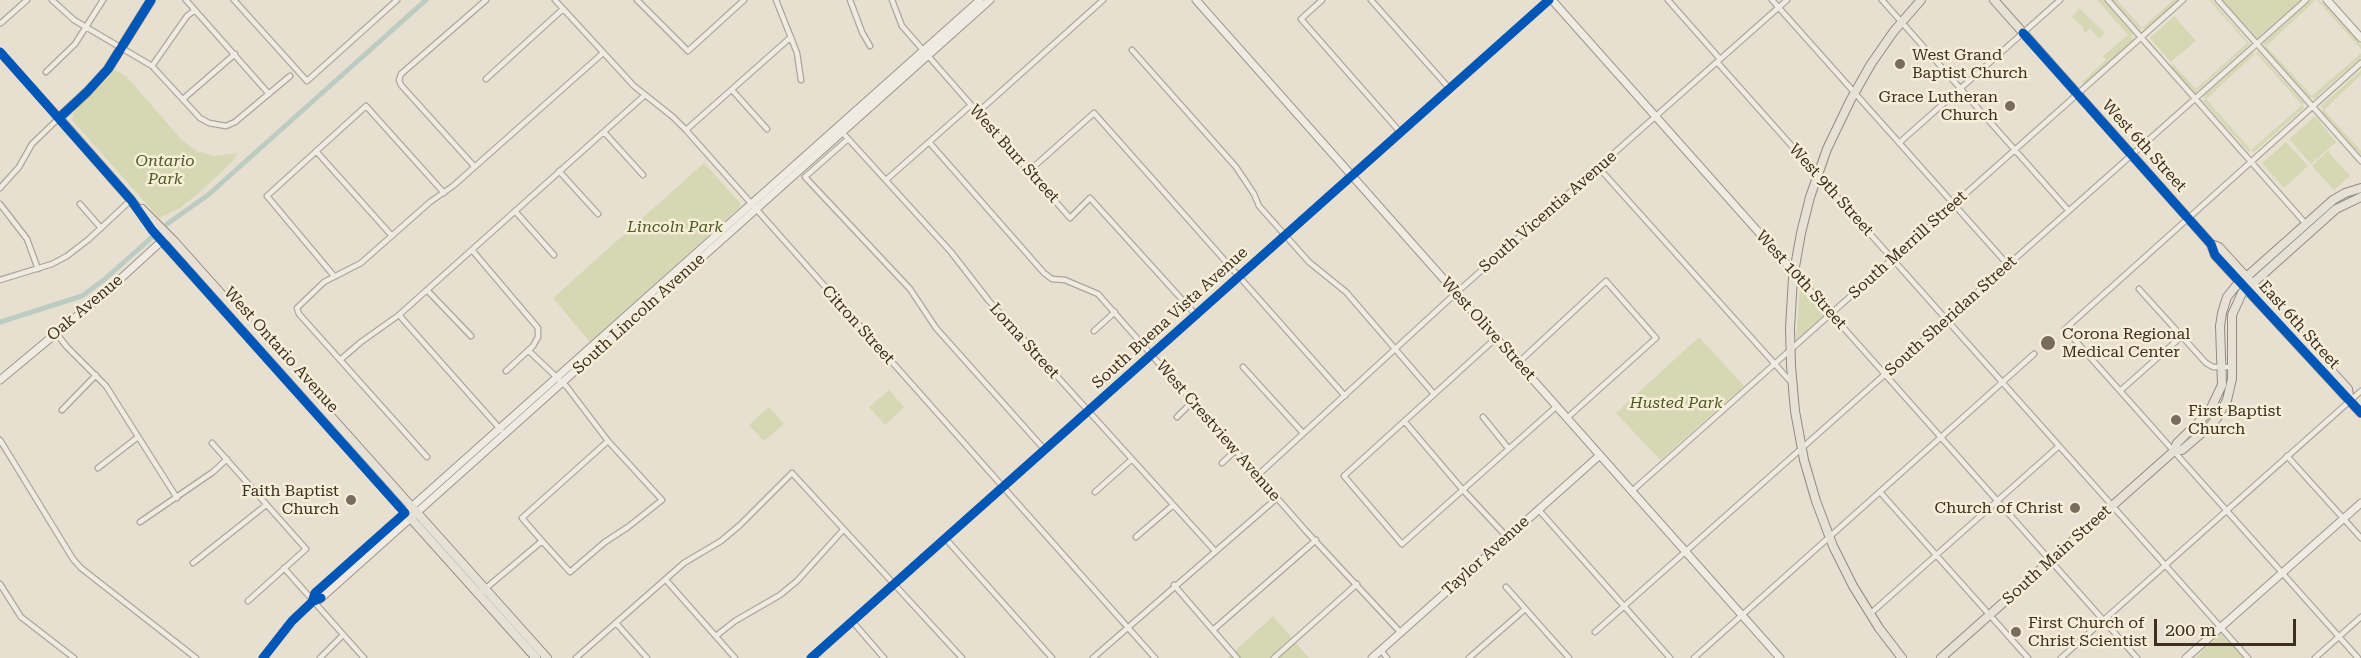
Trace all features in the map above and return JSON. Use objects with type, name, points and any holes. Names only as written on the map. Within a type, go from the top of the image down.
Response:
[{"type":"main road","points":[[58,118],[87,93],[108,69],[151,0]]},
{"type":"main road","points":[[1902,658],[1870,614],[1829,537],[1801,449],[1791,382],[1790,349],[1794,272],[1804,221],[1817,175],[1834,132],[1854,92],[1878,54],[1921,0]]},
{"type":"main road","name":"West 6th Street","points":[[1994,0],[2189,218],[2211,244],[2215,255],[2243,279]]},
{"type":"main road","name":"West Ontario Avenue","points":[[58,118],[411,513],[547,658]]},
{"type":"main road","name":"South Main Street","points":[[1941,658],[2174,451],[2177,442],[2209,412],[2222,385],[2220,326],[2228,297],[2243,279],[2337,197],[2361,188]]},
{"type":"main road","name":"South Main Street","points":[[2174,451],[2182,450],[2217,418],[2231,387],[2232,315],[2236,302],[2249,286],[2340,206],[2361,197]]},
{"type":"main road","name":"East 6th Street","points":[[2243,279],[2340,393],[2361,413]]},
{"type":"main road","name":"West Ontario Avenue","points":[[482,591],[536,658]]},
{"type":"street","points":[[1,23],[27,0]]},
{"type":"street","points":[[52,0],[74,20],[152,66],[200,118],[209,123],[225,126],[235,123],[290,76]]},
{"type":"street","points":[[46,72],[75,44],[103,0]]},
{"type":"street","points":[[186,0],[269,94]]},
{"type":"street","points":[[235,0],[307,81],[397,0]]},
{"type":"street","points":[[474,166],[399,80],[401,74],[486,0]]},
{"type":"street","name":"Citron Street","points":[[555,0],[634,86],[686,130],[1155,658]]},
{"type":"street","points":[[637,0],[688,51],[744,0]]},
{"type":"street","points":[[776,0],[791,37],[801,80]]},
{"type":"street","points":[[850,0],[870,46]]},
{"type":"street","name":"West Burr Street","points":[[892,0],[902,26],[1070,218],[1090,198],[1196,315]]},
{"type":"street","name":"South Lincoln Avenue","points":[[263,658],[292,621],[312,602],[319,600],[411,513],[840,130],[980,0]]},
{"type":"street","name":"South Lincoln Avenue","points":[[925,53],[990,0]]},
{"type":"street","points":[[977,112],[1103,0]]},
{"type":"street","name":"West Olive Street","points":[[1196,0],[1780,658]]},
{"type":"street","points":[[1323,0],[1301,19],[1401,132]]},
{"type":"street","points":[[1371,0],[1449,88]]},
{"type":"street","name":"South Buena Vista Avenue","points":[[811,658],[1449,88],[1551,0]]},
{"type":"street","name":"West 10th Street","points":[[1551,0],[2137,658]]},
{"type":"street","name":"West 9th Street","points":[[1668,0],[1817,175],[2248,658]]},
{"type":"street","points":[[1772,0],[2008,265]]},
{"type":"street","name":"South Vicentia Avenue","points":[[1258,475],[1456,293],[1787,0]]},
{"type":"street","points":[[1882,0],[2069,211]]},
{"type":"street","points":[[1899,143],[2060,0]]},
{"type":"street","points":[[2108,0],[2312,230]]},
{"type":"street","name":"South Merrill Street","points":[[1632,491],[2183,0]]},
{"type":"street","points":[[2218,0],[2361,161]]},
{"type":"street","name":"South Sheridan Street","points":[[1595,632],[2306,0]]},
{"type":"street","points":[[2327,0],[2361,38]]},
{"type":"street","points":[[486,79],[563,9]]},
{"type":"street","points":[[152,66],[181,25],[195,10]]},
{"type":"street","points":[[686,130],[791,37]]},
{"type":"street","points":[[1132,50],[1236,168],[1254,194],[1259,206],[1309,262],[1346,292],[1434,394]]},
{"type":"street","name":"West Ontario Avenue","points":[[0,52],[58,118]]},
{"type":"street","points":[[427,457],[299,314],[297,308],[324,282],[361,263],[603,53]]},
{"type":"street","points":[[183,99],[234,54]]},
{"type":"street","points":[[2358,658],[2065,329],[2361,63]]},
{"type":"street","points":[[732,90],[766,129]]},
{"type":"street","points":[[340,360],[399,315],[645,95]]},
{"type":"street","points":[[886,180],[970,105]]},
{"type":"street","points":[[334,276],[267,196],[366,106],[444,193]]},
{"type":"street","points":[[1029,171],[1094,113],[1346,396]]},
{"type":"street","points":[[0,188],[19,167],[32,144],[58,118]]},
{"type":"street","name":"Lorna Street","points":[[840,130],[951,252],[988,301],[1215,551]]},
{"type":"street","points":[[604,132],[643,175]]},
{"type":"street","points":[[848,139],[805,177],[910,290],[936,328],[1044,449]]},
{"type":"street","name":"West Crestview Avenue","points":[[929,142],[1044,273],[1052,279],[1065,280],[1098,294],[1277,498],[1401,633]]},
{"type":"street","points":[[316,151],[392,236]]},
{"type":"street","points":[[1599,168],[1791,382]]},
{"type":"street","points":[[559,171],[598,214]]},
{"type":"street","points":[[0,280],[38,269],[67,256],[131,200]]},
{"type":"street","points":[[0,204],[27,239],[38,269]]},
{"type":"street","points":[[80,204],[101,228]]},
{"type":"street","points":[[515,211],[554,255]]},
{"type":"street","name":"Oak Avenue","points":[[0,380],[165,238]]},
{"type":"street","points":[[472,250],[538,328],[538,337],[529,351],[506,371]]},
{"type":"street","points":[[1518,363],[1606,280],[1656,338],[1567,418]]},
{"type":"street","points":[[2139,289],[2206,363],[2213,367],[2232,367]]},
{"type":"street","points":[[427,290],[471,336]]},
{"type":"street","points":[[1094,331],[1115,312]]},
{"type":"street","points":[[399,315],[503,431]]},
{"type":"street","points":[[56,333],[115,398],[177,498]]},
{"type":"street","points":[[2120,391],[2182,336]]},
{"type":"street","points":[[1496,338],[1344,476],[1402,544],[1557,406]]},
{"type":"street","points":[[529,351],[560,380],[608,441],[662,500],[605,542],[570,572],[522,518],[608,441]]},
{"type":"street","points":[[1694,658],[2034,354]]},
{"type":"street","points":[[1243,367],[1303,433]]},
{"type":"street","points":[[62,410],[96,375]]},
{"type":"street","points":[[2061,658],[2361,391]]},
{"type":"street","points":[[1177,417],[1193,401]]},
{"type":"street","points":[[1483,417],[1508,448]]},
{"type":"street","points":[[1405,422],[1462,489],[1507,537]]},
{"type":"street","points":[[98,468],[138,437]]},
{"type":"street","points":[[0,440],[73,559],[81,568],[196,658]]},
{"type":"street","points":[[212,442],[306,549],[248,602]]},
{"type":"street","points":[[1870,614],[2059,446]]},
{"type":"street","points":[[1222,463],[1236,450]]},
{"type":"street","name":"Taylor Avenue","points":[[1372,658],[1600,455]]},
{"type":"street","points":[[2288,456],[2361,538]]},
{"type":"street","points":[[140,522],[177,498],[227,459]]},
{"type":"street","points":[[1095,492],[1131,460]]},
{"type":"street","points":[[576,658],[684,563],[733,530],[792,473],[962,658]]},
{"type":"street","points":[[1880,492],[2028,658]]},
{"type":"street","points":[[1093,658],[1174,585],[1277,498]]},
{"type":"street","points":[[2186,658],[2361,503]]},
{"type":"street","points":[[193,563],[266,505]]},
{"type":"street","points":[[1136,537],[1172,506]]},
{"type":"street","points":[[1538,509],[1670,658]]},
{"type":"street","points":[[716,636],[735,621],[780,595],[797,582],[843,530]]},
{"type":"street","points":[[945,538],[1052,658]]},
{"type":"street","points":[[1214,630],[1316,540]]},
{"type":"street","points":[[482,591],[542,541]]},
{"type":"street","points":[[284,568],[364,658]]},
{"type":"street","points":[[666,580],[735,658]]},
{"type":"street","points":[[0,584],[21,616],[74,658]]},
{"type":"street","points":[[1274,658],[1357,584]]},
{"type":"street","points":[[1174,585],[1237,658]]},
{"type":"street","points":[[1506,587],[1569,658]]},
{"type":"street","points":[[1470,658],[1525,609]]},
{"type":"street","points":[[2315,658],[2361,617]]},
{"type":"street","points":[[852,621],[884,658]]},
{"type":"street","points":[[616,623],[647,658]]},
{"type":"street","points":[[320,658],[343,635]]},
{"type":"street","points":[[1381,650],[1387,658]]},
{"type":"green space","points":[[2097,0],[2103,0],[2133,34],[2131,37],[2133,40],[2084,84],[2082,82],[2106,60],[2103,56],[2128,35]]},
{"type":"green space","points":[[2113,0],[2117,0],[2142,28],[2140,30]]},
{"type":"green space","points":[[2173,0],[2179,0],[2144,30],[2142,28]]},
{"type":"green space","points":[[2209,0],[2212,0],[2250,44],[2195,93],[2170,66],[2173,64],[2196,89],[2247,43]]},
{"type":"green space","points":[[2222,0],[2301,0],[2257,38]]},
{"type":"green space","points":[[2311,0],[2315,1],[2266,46],[2263,43]]},
{"type":"green space","points":[[2317,0],[2320,0],[2361,45],[2361,49]]},
{"type":"green space","points":[[2079,8],[2105,33],[2099,39],[2090,28],[2085,33],[2084,28],[2072,17]]},
{"type":"green space","points":[[2174,16],[2196,41],[2171,62],[2150,38]]},
{"type":"green space","points":[[2266,46],[2312,96],[2361,53],[2361,58],[2314,99],[2310,98],[2264,48]]},
{"type":"green space","points":[[2252,52],[2255,54],[2206,99],[2251,150],[2249,152],[2203,101],[2205,99],[2203,96]]},
{"type":"green space","points":[[2258,52],[2304,103],[2302,105],[2256,53]]},
{"type":"green space","name":"Ontario Park","points":[[115,70],[127,77],[181,139],[196,151],[215,156],[238,153],[231,163],[200,192],[180,208],[159,218],[72,120],[75,110]]},
{"type":"green space","points":[[2361,70],[2361,75],[2324,110],[2361,151],[2361,155],[2321,111],[2323,109],[2321,106]]},
{"type":"green space","points":[[2302,105],[2304,108],[2254,152],[2251,150]]},
{"type":"green space","points":[[2315,116],[2336,142],[2311,164],[2289,139]]},
{"type":"green space","points":[[2286,142],[2308,166],[2284,188],[2262,163]]},
{"type":"green space","points":[[2329,150],[2329,153],[2350,176],[2334,190],[2312,166]]},
{"type":"green space","name":"Lincoln Park","points":[[704,163],[740,203],[740,207],[590,342],[553,298]]},
{"type":"green space","points":[[1800,288],[1825,315],[1796,341]]},
{"type":"green space","name":"Husted Park","points":[[1699,337],[1744,386],[1660,460],[1616,413]]},
{"type":"green space","points":[[889,390],[904,407],[885,425],[869,407]]},
{"type":"green space","points":[[769,407],[784,424],[764,441],[749,425]]},
{"type":"green space","points":[[1273,616],[1309,658],[1227,658]]},
{"type":"green space","points":[[2221,634],[2244,658],[2195,658]]},
{"type":"waterway","points":[[167,224],[208,195],[426,0]]},
{"type":"waterway","points":[[0,322],[82,296],[151,238]]},
{"type":"cycle path","points":[[59,118],[108,69],[151,0]]},
{"type":"cycle path","points":[[811,658],[1549,0]]},
{"type":"cycle path","points":[[2023,33],[2211,244],[2215,255],[2361,413]]},
{"type":"cycle path","points":[[0,52],[131,200],[152,230],[405,513],[315,593],[312,602]]},
{"type":"cycle path","points":[[263,658],[292,621],[312,602],[321,598]]},
{"type":"place","name":"West Grand Baptist Church","points":[[1900,64]]},
{"type":"place","name":"Grace Lutheran Church","points":[[2010,106]]},
{"type":"place","name":"Corona Regional Medical Center","points":[[2048,343]]},
{"type":"place","name":"First Baptist Church","points":[[2176,420]]},
{"type":"place","name":"Faith Baptist Church","points":[[351,500]]},
{"type":"place","name":"Church of Christ","points":[[2075,508]]},
{"type":"place","name":"First Church of Christ Scientist","points":[[2016,632]]}]
